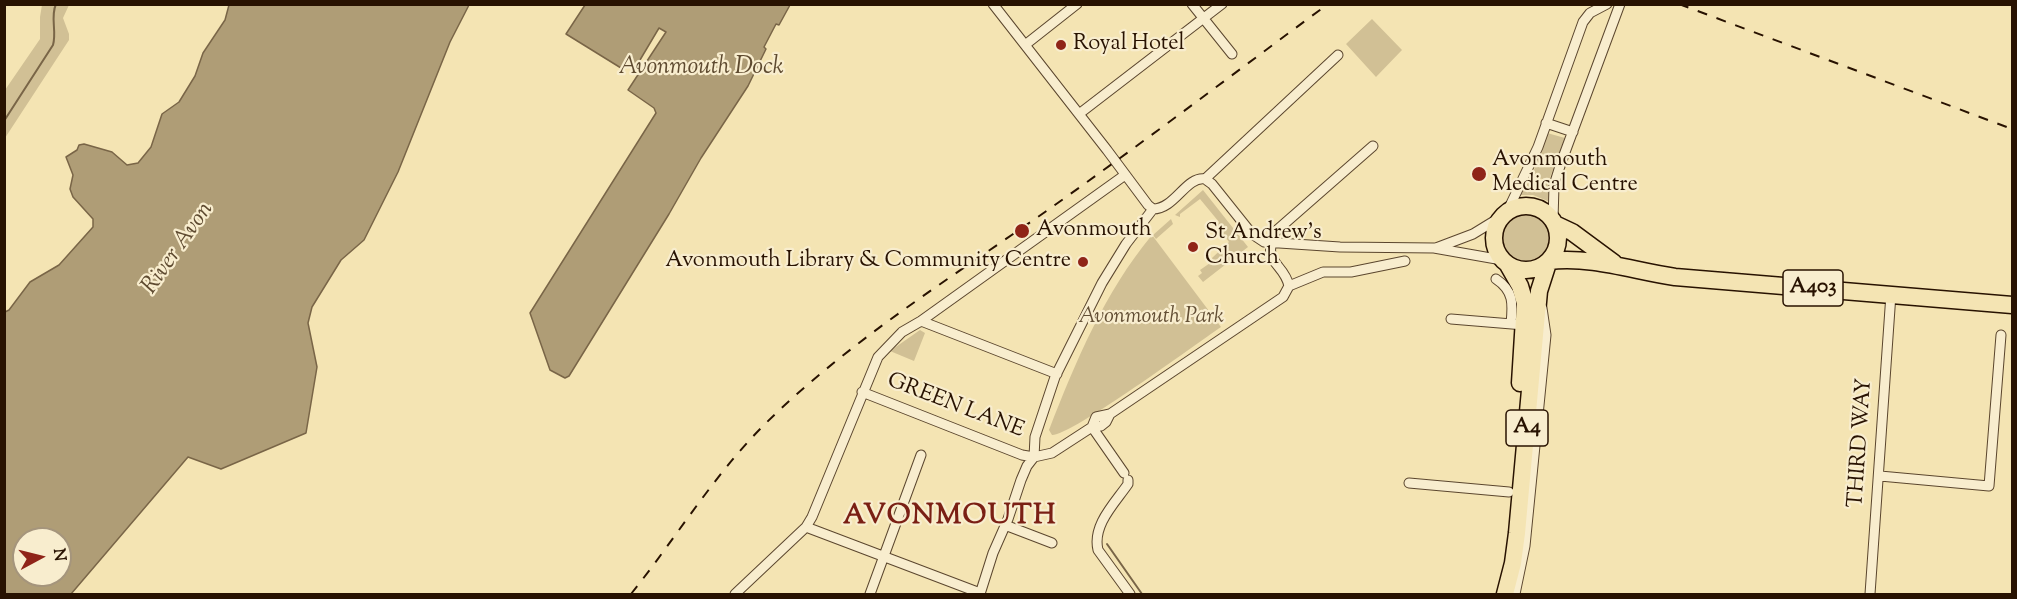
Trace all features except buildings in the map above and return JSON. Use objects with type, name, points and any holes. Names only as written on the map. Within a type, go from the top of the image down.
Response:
[{"type":"highway","points":[[1521,206],[1532,207],[1542,210],[1554,222],[1558,240],[1556,251],[1548,262],[1528,271],[1518,270],[1505,263],[1496,250],[1494,240],[1497,224],[1506,214],[1521,206]]},
{"type":"highway","name":"A403","points":[[1554,222],[1572,232],[1615,264]]},
{"type":"highway","name":"A403","points":[[1548,262],[1569,259],[1615,264],[1675,277],[2013,305]]},
{"type":"highway","name":"A4","points":[[1505,594],[1513,563],[1517,533],[1539,291],[1548,262]]},
{"type":"highway","name":"A4","points":[[1493,594],[1500,573],[1509,492],[1518,325],[1523,295],[1505,263]]},
{"type":"street","points":[[993,4],[1153,209]]},
{"type":"street","points":[[1025,45],[1077,4]]},
{"type":"street","points":[[1192,4],[1232,54]]},
{"type":"street","points":[[1079,114],[1222,4]]},
{"type":"street","points":[[1554,222],[1556,180],[1620,4]]},
{"type":"street","points":[[1434,248],[1473,234],[1506,214],[1529,168],[1583,22],[1587,15],[1602,7],[1613,22]]},
{"type":"street","points":[[806,527],[980,594],[1021,480],[1034,457],[1035,436],[1057,374],[1106,277],[1126,244],[1153,209],[1165,206],[1195,180],[1205,179],[1338,55]]},
{"type":"street","points":[[1546,123],[1573,132]]},
{"type":"street","points":[[1289,286],[1272,260],[1271,243],[1276,231],[1373,146]]},
{"type":"street","points":[[735,594],[806,527],[872,368],[882,351],[902,332],[921,321],[1125,175]]},
{"type":"street","points":[[1205,179],[1212,184],[1256,238],[1264,242],[1340,247],[1434,248],[1505,263]]},
{"type":"street","points":[[1034,457],[1052,453],[1092,427],[1096,417],[1110,414],[1283,297],[1289,286],[1323,272],[1351,272],[1405,261]]},
{"type":"street","points":[[1451,320],[1518,325],[1512,296],[1507,288],[1496,279]]},
{"type":"street","points":[[1515,594],[1525,546],[1546,335],[1539,291]]},
{"type":"street","name":"THIRD WAY","points":[[1870,594],[1892,294]]},
{"type":"street","points":[[921,321],[1057,374]]},
{"type":"street","points":[[1880,476],[1989,486],[2001,335]]},
{"type":"street","name":"GREEN LANE","points":[[862,392],[1022,455],[1034,457]]},
{"type":"street","points":[[1092,427],[1126,476],[1128,484],[1101,523],[1096,542],[1098,550],[1130,594]]},
{"type":"street","points":[[870,594],[921,455]]},
{"type":"street","points":[[1409,483],[1509,492]]},
{"type":"street","points":[[1005,525],[1052,543]]},
{"type":"green space","points":[[42,5],[69,5],[63,18],[69,40],[5,138],[5,90],[40,39]]},
{"type":"green space","points":[[1372,19],[1402,50],[1376,77],[1346,44]]},
{"type":"green space","points":[[1547,133],[1565,138],[1549,180],[1531,177]]},
{"type":"green space","points":[[1530,180],[1549,183],[1550,202],[1533,195],[1520,195]]},
{"type":"green space","points":[[1203,190],[1248,247],[1203,282],[1198,276],[1202,273],[1200,270],[1213,261],[1212,258],[1229,242],[1217,226],[1219,222],[1200,199],[1180,214],[1180,217],[1175,215]]},
{"type":"green space","points":[[1521,214],[1531,214],[1544,221],[1551,234],[1551,244],[1544,257],[1531,264],[1521,264],[1512,260],[1505,253],[1501,244],[1501,234],[1505,225],[1512,218]]},
{"type":"green space","points":[[1171,219],[1173,224],[1156,239],[1153,235]]},
{"type":"green space","name":"Avonmouth Park","points":[[1152,235],[1221,327],[1107,406],[1083,421],[1052,435],[1049,430],[1105,304],[1119,280]]},
{"type":"green space","points":[[920,330],[925,333],[914,361],[890,351]]},
{"type":"water","name":"River Avon","points":[[229,5],[469,5],[450,42],[398,172],[364,240],[341,260],[312,307],[308,323],[317,367],[306,433],[221,469],[188,457],[71,594],[5,594],[5,312],[30,282],[59,265],[93,227],[93,219],[73,197],[70,189],[73,175],[66,157],[77,150],[79,145],[84,144],[112,152],[127,165],[138,163],[151,147],[162,114],[179,102],[195,76],[203,53],[225,20]]},
{"type":"water","name":"Avonmouth Dock","points":[[585,5],[790,5],[779,25],[776,24],[764,47],[766,49],[748,86],[701,158],[569,376],[565,378],[550,370],[530,313],[656,113],[654,108],[628,90],[666,32],[659,28],[637,65],[621,68],[566,34]]},
{"type":"waterway","points":[[4,121],[53,45],[56,4]]},
{"type":"waterway","points":[[1107,544],[1142,594]]},
{"type":"railway","points":[[631,594],[746,444],[797,394],[830,366],[900,312],[1116,161],[1328,4]]},
{"type":"railway","points":[[1679,4],[2012,129]]},
{"type":"place","name":"Royal Hotel","points":[[1061,45]]},
{"type":"place","name":"Avonmouth Medical Centre","points":[[1479,174]]},
{"type":"place","name":"Avonmouth","points":[[1022,231]]},
{"type":"place","name":"St Andrew's Church","points":[[1193,247]]},
{"type":"place","name":"Avonmouth Library & Community Centre","points":[[1083,262]]},
{"type":"district","name":"AVONMOUTH","points":[[950,518]]}]
